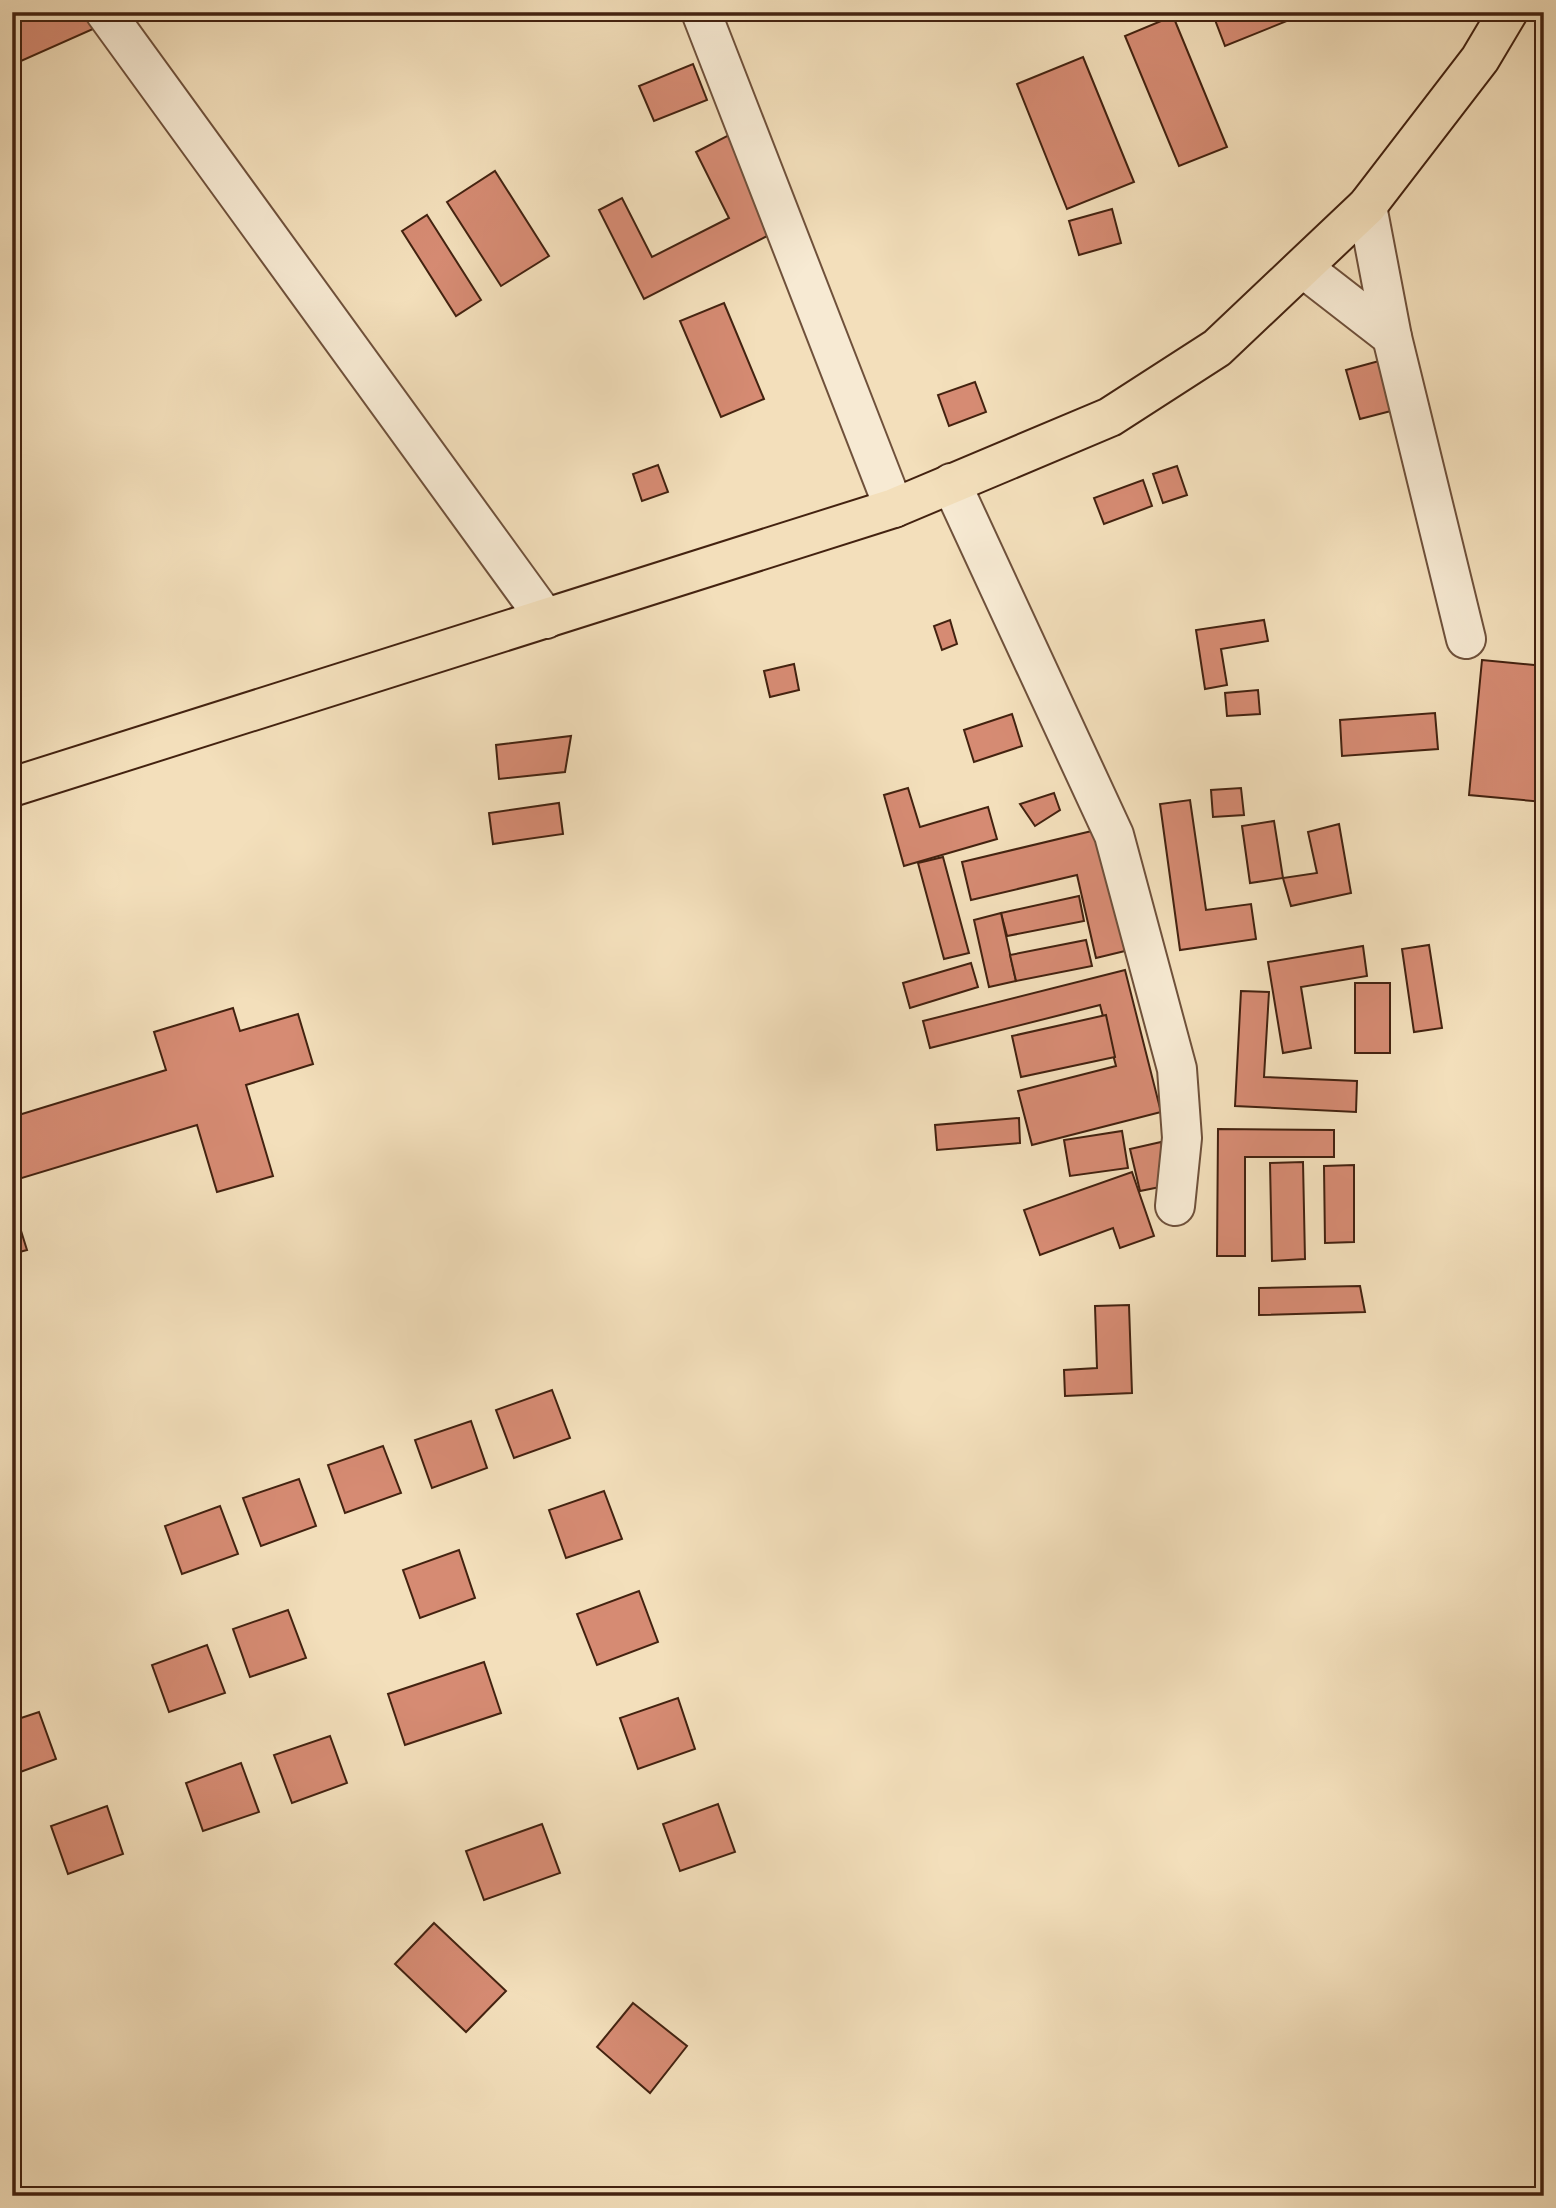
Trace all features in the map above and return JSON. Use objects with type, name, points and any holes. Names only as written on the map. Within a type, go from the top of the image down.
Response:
[{"type":"main road","points":[[12,787],[894,508],[1110,417],[1217,348],[1367,206],[1480,59],[1508,12]]},
{"type":"street","points":[[105,12],[546,619]]},
{"type":"street","points":[[701,12],[894,508]]},
{"type":"street","points":[[1367,206],[1392,337],[1466,639]]},
{"type":"street","points":[[1303,268],[1392,337]]},
{"type":"street","points":[[951,483],[1114,835],[1177,1069],[1182,1138],[1175,1206]]},
{"type":"building","points":[[12,12],[86,12],[93,29],[12,65]]},
{"type":"building","points":[[1212,12],[1309,12],[1225,46]]},
{"type":"building","points":[[1173,16],[1227,147],[1179,166],[1125,36]]},
{"type":"building","points":[[1083,57],[1134,182],[1067,209],[1017,84]]},
{"type":"building","points":[[693,64],[707,100],[654,121],[639,86]]},
{"type":"building","points":[[729,135],[777,231],[644,299],[599,210],[622,198],[652,257],[729,218],[696,152]]},
{"type":"building","points":[[495,171],[549,256],[501,286],[447,202]]},
{"type":"building","points":[[1112,209],[1121,243],[1079,255],[1069,221]]},
{"type":"building","points":[[427,215],[481,300],[456,316],[402,231]]},
{"type":"building","points":[[724,303],[764,399],[721,417],[680,321]]},
{"type":"building","points":[[1379,361],[1391,411],[1360,419],[1346,370]]},
{"type":"building","points":[[975,382],[986,412],[949,426],[938,395]]},
{"type":"building","points":[[658,465],[668,492],[642,501],[633,474]]},
{"type":"building","points":[[1177,466],[1187,495],[1163,503],[1153,474]]},
{"type":"building","points":[[1143,480],[1152,506],[1104,524],[1094,498]]},
{"type":"building","points":[[950,620],[957,644],[942,650],[934,626]]},
{"type":"building","points":[[1264,620],[1268,641],[1221,649],[1227,685],[1205,689],[1196,630]]},
{"type":"building","points":[[1482,660],[1544,666],[1544,802],[1469,795]]},
{"type":"building","points":[[794,664],[799,690],[770,697],[764,671]]},
{"type":"building","points":[[1258,690],[1260,714],[1227,716],[1225,693]]},
{"type":"building","points":[[1435,713],[1438,749],[1342,756],[1340,720]]},
{"type":"building","points":[[1012,714],[1022,746],[974,762],[964,730]]},
{"type":"building","points":[[571,736],[565,772],[499,779],[496,745]]},
{"type":"building","points":[[908,788],[920,827],[988,807],[997,839],[904,866],[884,795]]},
{"type":"building","points":[[1241,788],[1244,815],[1213,817],[1211,790]]},
{"type":"building","points":[[1054,793],[1060,810],[1035,826],[1020,804]]},
{"type":"building","points":[[1190,800],[1206,910],[1251,904],[1256,939],[1180,950],[1160,804]]},
{"type":"building","points":[[559,803],[563,834],[493,844],[489,813]]},
{"type":"building","points":[[1274,821],[1283,878],[1250,883],[1242,826]]},
{"type":"building","points":[[1339,824],[1351,893],[1291,906],[1283,878],[1317,873],[1308,832]]},
{"type":"building","points":[[1096,830],[1125,951],[1096,958],[1077,875],[971,900],[962,862]]},
{"type":"building","points":[[943,857],[969,953],[944,959],[918,863]]},
{"type":"building","points":[[1079,896],[1084,921],[1007,936],[1001,913]]},
{"type":"building","points":[[1001,913],[1016,981],[989,987],[974,920]]},
{"type":"building","points":[[1086,940],[1092,966],[1016,981],[1010,955]]},
{"type":"building","points":[[1429,945],[1442,1028],[1414,1032],[1402,949]]},
{"type":"building","points":[[1363,946],[1367,976],[1301,987],[1311,1048],[1283,1053],[1268,962]]},
{"type":"building","points":[[971,963],[978,987],[910,1008],[903,983]]},
{"type":"building","points":[[1125,970],[1161,1112],[1032,1145],[1018,1091],[1116,1066],[1100,1005],[930,1048],[923,1021]]},
{"type":"building","points":[[1355,983],[1390,983],[1390,1053],[1355,1053]]},
{"type":"building","points":[[1241,991],[1269,992],[1264,1077],[1357,1081],[1356,1112],[1235,1106]]},
{"type":"building","points":[[233,1008],[240,1031],[298,1014],[313,1064],[246,1085],[273,1176],[217,1192],[197,1125],[12,1181],[12,1117],[166,1070],[154,1032]]},
{"type":"building","points":[[1106,1015],[1115,1057],[1021,1077],[1012,1036]]},
{"type":"building","points":[[1019,1118],[1020,1143],[937,1150],[935,1125]]},
{"type":"building","points":[[1218,1129],[1334,1130],[1334,1157],[1245,1157],[1245,1256],[1217,1256]]},
{"type":"building","points":[[1122,1131],[1128,1168],[1070,1176],[1064,1140]]},
{"type":"building","points":[[1161,1142],[1170,1185],[1140,1191],[1130,1149]]},
{"type":"building","points":[[1303,1162],[1305,1259],[1272,1261],[1270,1163]]},
{"type":"building","points":[[1354,1165],[1354,1242],[1325,1243],[1324,1166]]},
{"type":"building","points":[[1132,1172],[1154,1236],[1120,1248],[1113,1228],[1040,1255],[1024,1210]]},
{"type":"building","points":[[12,1202],[27,1250],[12,1254]]},
{"type":"building","points":[[1360,1286],[1365,1312],[1259,1315],[1259,1288]]},
{"type":"building","points":[[1129,1305],[1132,1393],[1065,1396],[1064,1370],[1097,1368],[1095,1306]]},
{"type":"building","points":[[552,1390],[570,1438],[514,1458],[496,1410]]},
{"type":"building","points":[[471,1421],[487,1468],[432,1488],[415,1440]]},
{"type":"building","points":[[383,1446],[401,1493],[345,1513],[328,1465]]},
{"type":"building","points":[[299,1479],[316,1526],[261,1546],[243,1498]]},
{"type":"building","points":[[604,1491],[622,1539],[566,1558],[549,1510]]},
{"type":"building","points":[[220,1506],[238,1554],[182,1574],[165,1526]]},
{"type":"building","points":[[459,1550],[475,1598],[420,1618],[403,1570]]},
{"type":"building","points":[[639,1591],[658,1642],[597,1665],[577,1614]]},
{"type":"building","points":[[288,1610],[306,1658],[250,1677],[233,1629]]},
{"type":"building","points":[[207,1645],[225,1693],[169,1712],[152,1665]]},
{"type":"building","points":[[484,1662],[501,1713],[405,1745],[388,1694]]},
{"type":"building","points":[[678,1698],[695,1749],[638,1769],[620,1718]]},
{"type":"building","points":[[39,1712],[56,1759],[12,1775],[12,1721]]},
{"type":"building","points":[[330,1736],[347,1783],[292,1803],[274,1755]]},
{"type":"building","points":[[241,1763],[259,1812],[203,1831],[186,1783]]},
{"type":"building","points":[[718,1804],[735,1852],[680,1871],[663,1824]]},
{"type":"building","points":[[107,1806],[123,1854],[68,1874],[51,1826]]},
{"type":"building","points":[[542,1824],[560,1873],[484,1900],[466,1851]]},
{"type":"building","points":[[434,1923],[506,1991],[466,2032],[395,1964]]},
{"type":"building","points":[[633,2003],[687,2046],[650,2093],[597,2047]]}]
